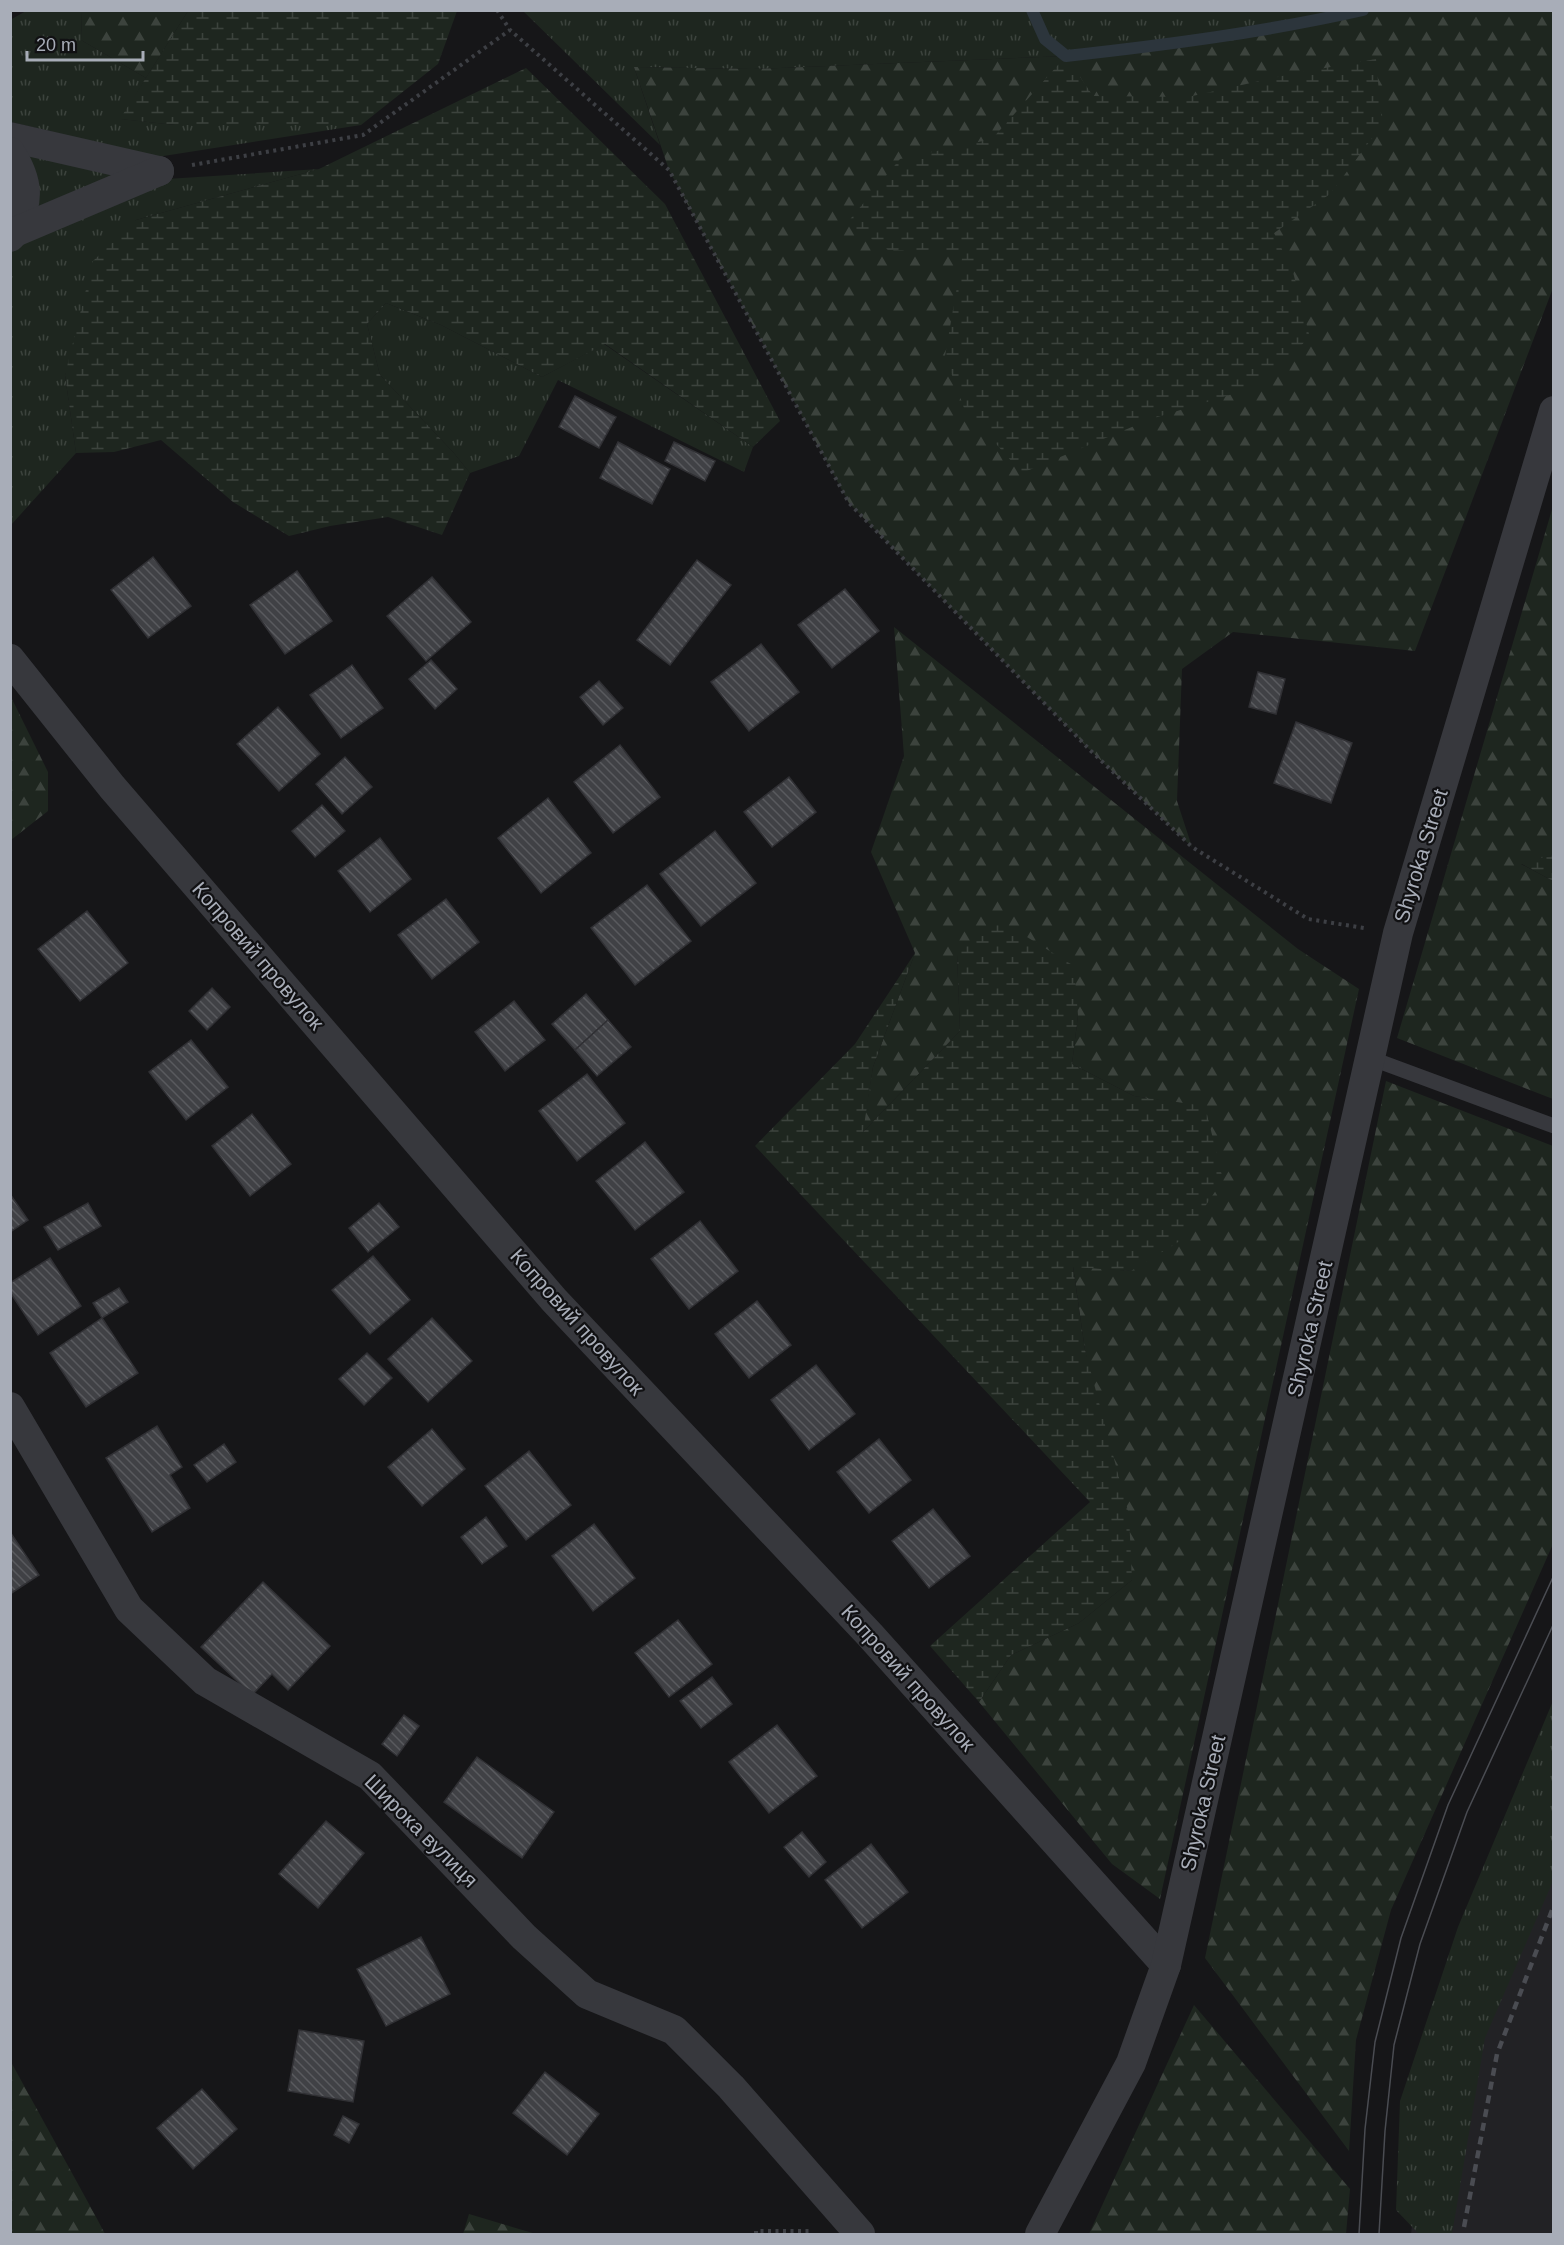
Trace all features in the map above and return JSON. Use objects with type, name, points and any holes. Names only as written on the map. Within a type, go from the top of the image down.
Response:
[{"type":"street","points":[[10,137],[159,171]]},
{"type":"street","points":[[10,152],[24,178],[26,194],[23,214],[13,234]]},
{"type":"street","points":[[13,234],[159,171]]},
{"type":"street","name":"Shyroka Street","points":[[1040,2235],[1131,2062],[1167,1965],[1398,933],[1554,411]]},
{"type":"street","name":"Копровий провулок","points":[[10,659],[112,787],[554,1300],[870,1635],[1167,1965]]},
{"type":"street","name":"Широка вулиця","points":[[10,1407],[129,1609],[205,1681],[370,1776],[524,1937],[587,1994],[674,2030],[731,2087],[858,2233]]},
{"type":"lane","points":[[1370,1058],[1554,1126]]},
{"type":"path","points":[[497,10],[510,30],[669,170],[849,502],[1091,751],[1192,847],[1308,919],[1398,933]]},
{"type":"path","points":[[159,171],[363,135],[510,30]]},
{"type":"path","points":[[756,2235],[756,2232],[858,2233]]},
{"type":"shaded area","points":[[1553,1802],[1553,2234],[1411,2234],[1431,2062]]},
{"type":"green space","points":[[26,11],[82,11],[81,40],[146,78],[121,119],[175,125],[361,125],[157,157],[11,122],[10,20]]},
{"type":"green space","points":[[82,11],[188,11],[146,78],[81,40]]},
{"type":"green space","points":[[188,11],[457,11],[438,64],[361,125],[175,125],[120,119]]},
{"type":"green space","points":[[523,11],[1363,11],[1316,21],[1143,48],[1066,56],[753,69],[634,67],[660,145]]},
{"type":"green space","points":[[1363,11],[1553,11],[1553,288],[1415,651],[1233,632],[1182,669],[1177,801],[1192,847],[1091,751],[849,503],[669,170],[634,67],[753,69],[1066,56],[1143,48],[1316,21]]},
{"type":"green space","points":[[1066,56],[1093,96],[1188,97],[1291,74],[1376,59],[1382,125],[1330,194],[1274,233],[1293,272],[1310,338],[1246,390],[1151,419],[1022,473],[964,408],[945,356],[963,252],[888,250],[847,223],[900,159],[992,139]]},
{"type":"green space","points":[[526,68],[665,204],[780,421],[753,447],[605,344],[542,377],[441,325],[386,303],[367,324],[380,375],[470,473],[442,535],[388,517],[330,526],[289,536],[233,502],[161,440],[114,452],[76,453],[65,375],[93,261],[136,220],[319,169]]},
{"type":"green space","points":[[20,150],[129,171],[33,214]]},
{"type":"green space","points":[[319,169],[136,220],[65,375],[76,453],[11,525],[10,253],[24,238],[167,179]]},
{"type":"green space","points":[[386,303],[441,325],[542,377],[604,344],[753,447],[744,472],[558,380],[519,456],[470,473],[380,375],[367,324]]},
{"type":"green space","points":[[1553,506],[1553,855],[1521,864],[1553,881],[1553,1099],[1397,1038]]},
{"type":"green space","points":[[894,627],[1298,949],[1359,989],[1160,1899],[1112,1864],[979,1702],[1011,1655],[1079,1623],[1132,1580],[1085,1350],[1073,1266],[1131,1271],[1205,1107],[1134,1096],[1072,1064],[1078,1015],[957,954],[960,1031],[862,1133],[873,1067],[915,953],[871,852],[904,756]]},
{"type":"green space","points":[[11,697],[48,772],[48,811],[11,840]]},
{"type":"green space","points":[[1553,855],[1553,881],[1520,863]]},
{"type":"green space","points":[[998,919],[1074,966],[1078,1015],[1072,1064],[1134,1096],[1205,1106],[1223,1180],[1183,1239],[1131,1271],[1073,1267],[1085,1350],[1129,1515],[1132,1580],[1079,1623],[1011,1655],[979,1702],[930,1646],[1090,1502],[755,1146],[855,1044],[915,953],[873,1067],[863,1132],[960,1031],[957,954]]},
{"type":"green space","points":[[1386,1081],[1553,1146],[1553,1544],[1391,1910],[1356,2040],[1349,2151],[1205,1958]]},
{"type":"green space","points":[[1553,1701],[1553,1881],[1485,2038],[1452,2234],[1419,2234],[1396,2210],[1400,2101],[1458,1927]]},
{"type":"green space","points":[[1194,2005],[1350,2189],[1346,2234],[1089,2234]]},
{"type":"green space","points":[[11,2062],[95,2215],[105,2234],[11,2234]]},
{"type":"green space","points":[[469,2214],[536,2234],[463,2234]]},
{"type":"building","points":[[575,396],[616,417],[599,448],[559,427]]},
{"type":"building","points":[[618,442],[670,469],[652,504],[600,478]]},
{"type":"building","points":[[674,442],[715,461],[705,481],[665,461]]},
{"type":"building","points":[[153,557],[191,606],[148,638],[111,590]]},
{"type":"building","points":[[697,560],[731,585],[670,665],[637,640]]},
{"type":"building","points":[[297,571],[332,621],[285,654],[250,605]]},
{"type":"building","points":[[432,577],[471,622],[426,661],[387,616]]},
{"type":"building","points":[[845,589],[879,631],[832,668],[798,625]]},
{"type":"building","points":[[761,644],[799,692],[749,731],[711,682]]},
{"type":"building","points":[[431,660],[457,689],[435,709],[409,679]]},
{"type":"building","points":[[352,665],[383,708],[341,738],[310,695]]},
{"type":"building","points":[[1258,672],[1285,679],[1276,714],[1249,707]]},
{"type":"building","points":[[599,681],[623,708],[603,725],[580,697]]},
{"type":"building","points":[[278,707],[320,754],[279,791],[237,744]]},
{"type":"building","points":[[1296,722],[1352,743],[1331,803],[1274,783]]},
{"type":"building","points":[[620,745],[660,797],[613,833],[574,782]]},
{"type":"building","points":[[345,757],[372,787],[342,814],[316,784]]},
{"type":"building","points":[[789,777],[816,812],[772,847],[744,812]]},
{"type":"building","points":[[548,798],[591,853],[541,893],[498,838]]},
{"type":"building","points":[[322,805],[345,831],[315,857],[292,831]]},
{"type":"building","points":[[715,831],[756,883],[701,926],[660,874]]},
{"type":"building","points":[[380,838],[411,879],[370,912],[338,871]]},
{"type":"building","points":[[647,885],[691,941],[635,985],[591,928]]},
{"type":"building","points":[[446,899],[479,942],[432,979],[398,935]]},
{"type":"building","points":[[87,911],[128,963],[80,1001],[38,949]]},
{"type":"building","points":[[212,988],[230,1007],[207,1030],[189,1011]]},
{"type":"building","points":[[586,994],[608,1020],[575,1050],[552,1024]]},
{"type":"building","points":[[514,1001],[545,1040],[505,1071],[475,1032]]},
{"type":"building","points":[[608,1020],[631,1047],[597,1076],[575,1050]]},
{"type":"building","points":[[191,1040],[228,1087],[186,1120],[149,1072]]},
{"type":"building","points":[[587,1074],[625,1123],[577,1161],[539,1111]]},
{"type":"building","points":[[252,1114],[291,1164],[250,1196],[212,1146]]},
{"type":"building","points":[[645,1142],[684,1192],[635,1230],[596,1181]]},
{"type":"building","points":[[10,1194],[28,1220],[10,1232]]},
{"type":"building","points":[[88,1203],[101,1226],[58,1250],[44,1227]]},
{"type":"building","points":[[379,1203],[399,1227],[368,1252],[349,1228]]},
{"type":"building","points":[[700,1221],[738,1271],[689,1309],[651,1259]]},
{"type":"building","points":[[373,1256],[410,1300],[370,1334],[332,1290]]},
{"type":"building","points":[[50,1258],[81,1306],[38,1335],[10,1292],[10,1283]]},
{"type":"building","points":[[119,1288],[128,1302],[102,1318],[93,1303]]},
{"type":"building","points":[[757,1301],[791,1345],[749,1378],[715,1334]]},
{"type":"building","points":[[102,1318],[138,1373],[86,1407],[50,1353]]},
{"type":"building","points":[[432,1318],[472,1361],[428,1402],[388,1359]]},
{"type":"building","points":[[367,1353],[392,1378],[364,1405],[339,1379]]},
{"type":"building","points":[[816,1365],[855,1414],[809,1450],[771,1400]]},
{"type":"building","points":[[157,1426],[182,1467],[170,1475],[190,1508],[152,1532],[106,1458]]},
{"type":"building","points":[[432,1429],[465,1469],[422,1506],[388,1467]]},
{"type":"building","points":[[879,1439],[911,1480],[869,1513],[837,1472]]},
{"type":"building","points":[[224,1444],[236,1462],[207,1482],[194,1465]]},
{"type":"building","points":[[529,1451],[571,1505],[526,1540],[485,1486]]},
{"type":"building","points":[[933,1509],[970,1556],[929,1588],[892,1541]]},
{"type":"building","points":[[486,1517],[507,1546],[482,1564],[461,1537]]},
{"type":"building","points":[[594,1524],[635,1578],[593,1611],[552,1556]]},
{"type":"building","points":[[10,1532],[39,1575],[10,1594]]},
{"type":"building","points":[[263,1582],[330,1646],[288,1690],[272,1674],[252,1695],[201,1647]]},
{"type":"building","points":[[678,1620],[712,1664],[669,1697],[635,1653]]},
{"type":"building","points":[[712,1677],[732,1704],[701,1728],[680,1701]]},
{"type":"building","points":[[404,1715],[419,1726],[397,1756],[382,1744]]},
{"type":"building","points":[[777,1725],[817,1776],[769,1813],[729,1762]]},
{"type":"building","points":[[477,1757],[554,1812],[522,1858],[444,1802]]},
{"type":"building","points":[[326,1821],[364,1853],[318,1908],[279,1874]]},
{"type":"building","points":[[802,1832],[826,1862],[809,1877],[784,1847]]},
{"type":"building","points":[[871,1844],[908,1892],[862,1928],[825,1880]]},
{"type":"building","points":[[421,1937],[450,1994],[386,2026],[357,1969]]},
{"type":"building","points":[[299,2030],[364,2041],[353,2102],[288,2091]]},
{"type":"building","points":[[545,2072],[599,2114],[567,2155],[513,2113]]},
{"type":"building","points":[[202,2089],[237,2129],[193,2169],[157,2128]]},
{"type":"building","points":[[343,2116],[359,2124],[349,2143],[334,2135]]},
{"type":"waterway","points":[[1032,10],[1045,39],[1066,56],[1216,37],[1363,10]]},
{"type":"tram line","points":[[1359,2234],[1365,2129],[1375,2042],[1401,1938],[1448,1805],[1554,1575]]},
{"type":"tram line","points":[[1379,2234],[1385,2131],[1394,2045],[1420,1944],[1467,1812],[1554,1623]]},
{"type":"railway","points":[[1464,2227],[1497,2054],[1554,1905]]}]
